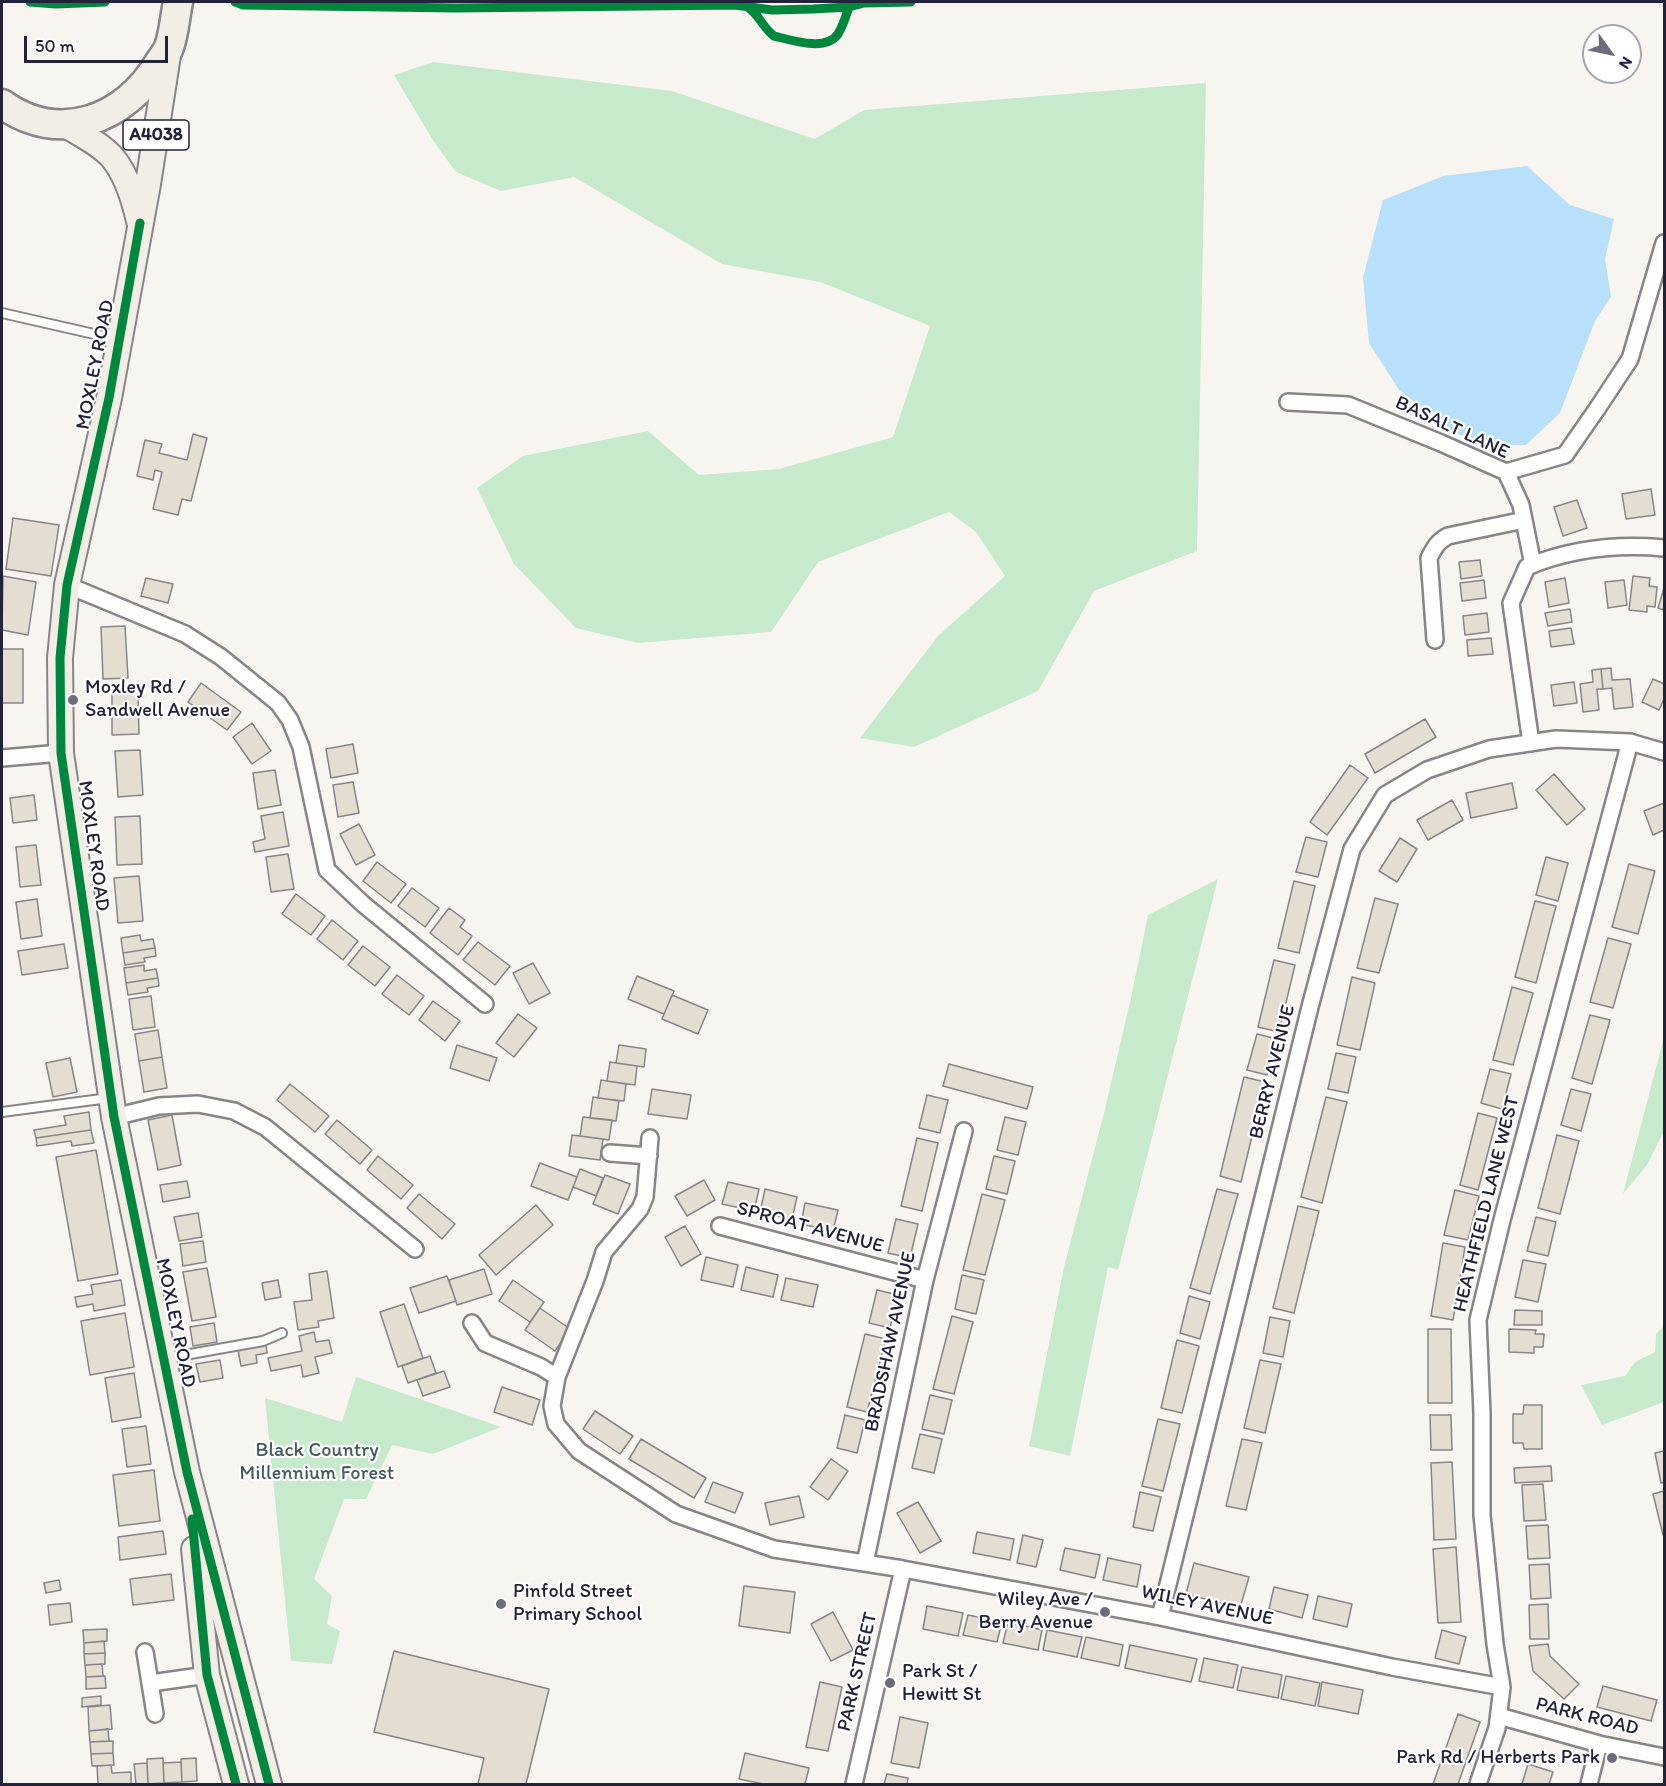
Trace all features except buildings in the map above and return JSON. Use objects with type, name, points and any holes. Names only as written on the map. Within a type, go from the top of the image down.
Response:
[{"type":"highway","points":[[10,114],[65,125],[98,119],[113,111],[136,95],[151,77],[169,47],[177,9]]},
{"type":"main road","name":"MOXLEY ROAD","points":[[169,47],[148,184],[120,340],[67,585],[60,657],[61,753],[113,1108],[187,1472],[269,1785]]},
{"type":"main road","name":"MOXLEY ROAD","points":[[65,125],[111,156],[133,196],[140,223]]},
{"type":"main road","name":"MOXLEY ROAD","points":[[187,1472],[207,1675],[236,1785]]},
{"type":"street","points":[[1506,472],[1565,455],[1598,409],[1630,359],[1665,243]]},
{"type":"street","name":"BASALT LANE","points":[[1288,402],[1348,405],[1506,472],[1521,505],[1533,565]]},
{"type":"street","points":[[1435,640],[1429,558],[1434,548],[1440,540],[1448,536],[1524,520]]},
{"type":"street","points":[[1531,743],[1511,603],[1527,567],[1549,558],[1589,550],[1635,545],[1665,548]]},
{"type":"street","points":[[67,585],[184,634],[221,657],[278,704],[290,720],[301,747],[327,870],[363,904],[485,1004]]},
{"type":"street","name":"BERRY AVENUE","points":[[1160,1617],[1310,1007],[1352,849],[1385,795],[1427,770],[1489,749],[1556,739],[1630,742],[1665,752]]},
{"type":"street","name":"HEATHFIELD LANE WEST","points":[[1478,1785],[1497,1728],[1502,1687],[1495,1644],[1482,1515],[1479,1320],[1502,1220],[1630,742]]},
{"type":"street","points":[[2,758],[61,753]]},
{"type":"street","points":[[113,1108],[198,1104],[234,1111],[265,1127],[415,1249]]},
{"type":"street","name":"BRADSHAW AVENUE","points":[[865,1563],[925,1280],[964,1131]]},
{"type":"street","name":"WILEY AVENUE","points":[[650,1138],[645,1197],[640,1209],[604,1252],[557,1377],[552,1406],[556,1424],[579,1451],[676,1514],[774,1549],[903,1569],[1160,1617],[1392,1667],[1502,1687]]},
{"type":"street","points":[[610,1153],[649,1156]]},
{"type":"street","name":"SPROAT AVENUE","points":[[720,1226],[925,1280]]},
{"type":"street","points":[[472,1323],[485,1343],[541,1367],[557,1377]]},
{"type":"street","name":"PARK STREET","points":[[854,1785],[903,1569]]},
{"type":"street","points":[[145,1652],[155,1714]]},
{"type":"street","points":[[151,1683],[207,1675]]},
{"type":"street","name":"PARK ROAD","points":[[1499,1716],[1599,1744],[1665,1757]]},
{"type":"street","points":[[1589,1785],[1599,1744]]},
{"type":"lane","points":[[2,313],[120,340]]},
{"type":"lane","points":[[2,1112],[113,1108]]},
{"type":"lane","points":[[164,1359],[263,1341],[282,1333]]},
{"type":"green space","points":[[433,62],[672,91],[815,139],[864,110],[1206,83],[1197,551],[1094,591],[1038,691],[914,747],[860,738],[938,636],[1005,576],[976,532],[949,512],[818,562],[771,632],[638,643],[576,628],[514,564],[477,488],[523,456],[648,431],[699,475],[779,469],[893,437],[930,326],[820,282],[722,264],[574,177],[501,191],[456,172],[434,142],[394,75]]},
{"type":"green space","points":[[1218,879],[1118,1270],[1108,1267],[1070,1456],[1029,1446],[1064,1267],[1104,1113],[1148,915]]},
{"type":"green space","points":[[1664,1037],[1664,1131],[1647,1165],[1623,1194]]},
{"type":"green space","points":[[1664,1326],[1664,1402],[1602,1425],[1581,1385],[1625,1376],[1635,1362],[1655,1352],[1656,1334]]},
{"type":"green space","name":"Black Country Millennium Forest","points":[[356,1377],[501,1427],[433,1454],[392,1445],[366,1499],[344,1499],[314,1579],[332,1596],[327,1624],[340,1631],[332,1664],[291,1661],[265,1398],[342,1422]]},
{"type":"water","points":[[1527,166],[1570,205],[1614,219],[1605,259],[1611,297],[1595,321],[1560,413],[1526,445],[1502,445],[1452,433],[1399,390],[1369,343],[1363,278],[1383,200],[1443,176]]},
{"type":"cycle path","points":[[30,2],[56,4],[105,2]]},
{"type":"cycle path","points":[[235,2],[243,5],[456,8],[735,5],[772,10],[911,2]]},
{"type":"cycle path","points":[[749,8],[774,36],[817,44],[833,39],[838,34],[849,7]]},
{"type":"cycle path","points":[[140,223],[109,398],[67,585],[60,658],[61,753],[114,1117],[187,1472],[269,1784]]},
{"type":"cycle path","points":[[192,1519],[207,1675],[236,1784]]},
{"type":"place","name":"Moxley Rd / Sandwell Avenue","points":[[73,700]]},
{"type":"place","name":"Pinfold Street Primary School","points":[[501,1604]]},
{"type":"place","name":"Wiley Ave / Berry Avenue","points":[[1105,1612]]},
{"type":"place","name":"Park St / Hewitt St","points":[[890,1683]]},
{"type":"place","name":"Park Rd / Herberts Park","points":[[1612,1758]]}]
